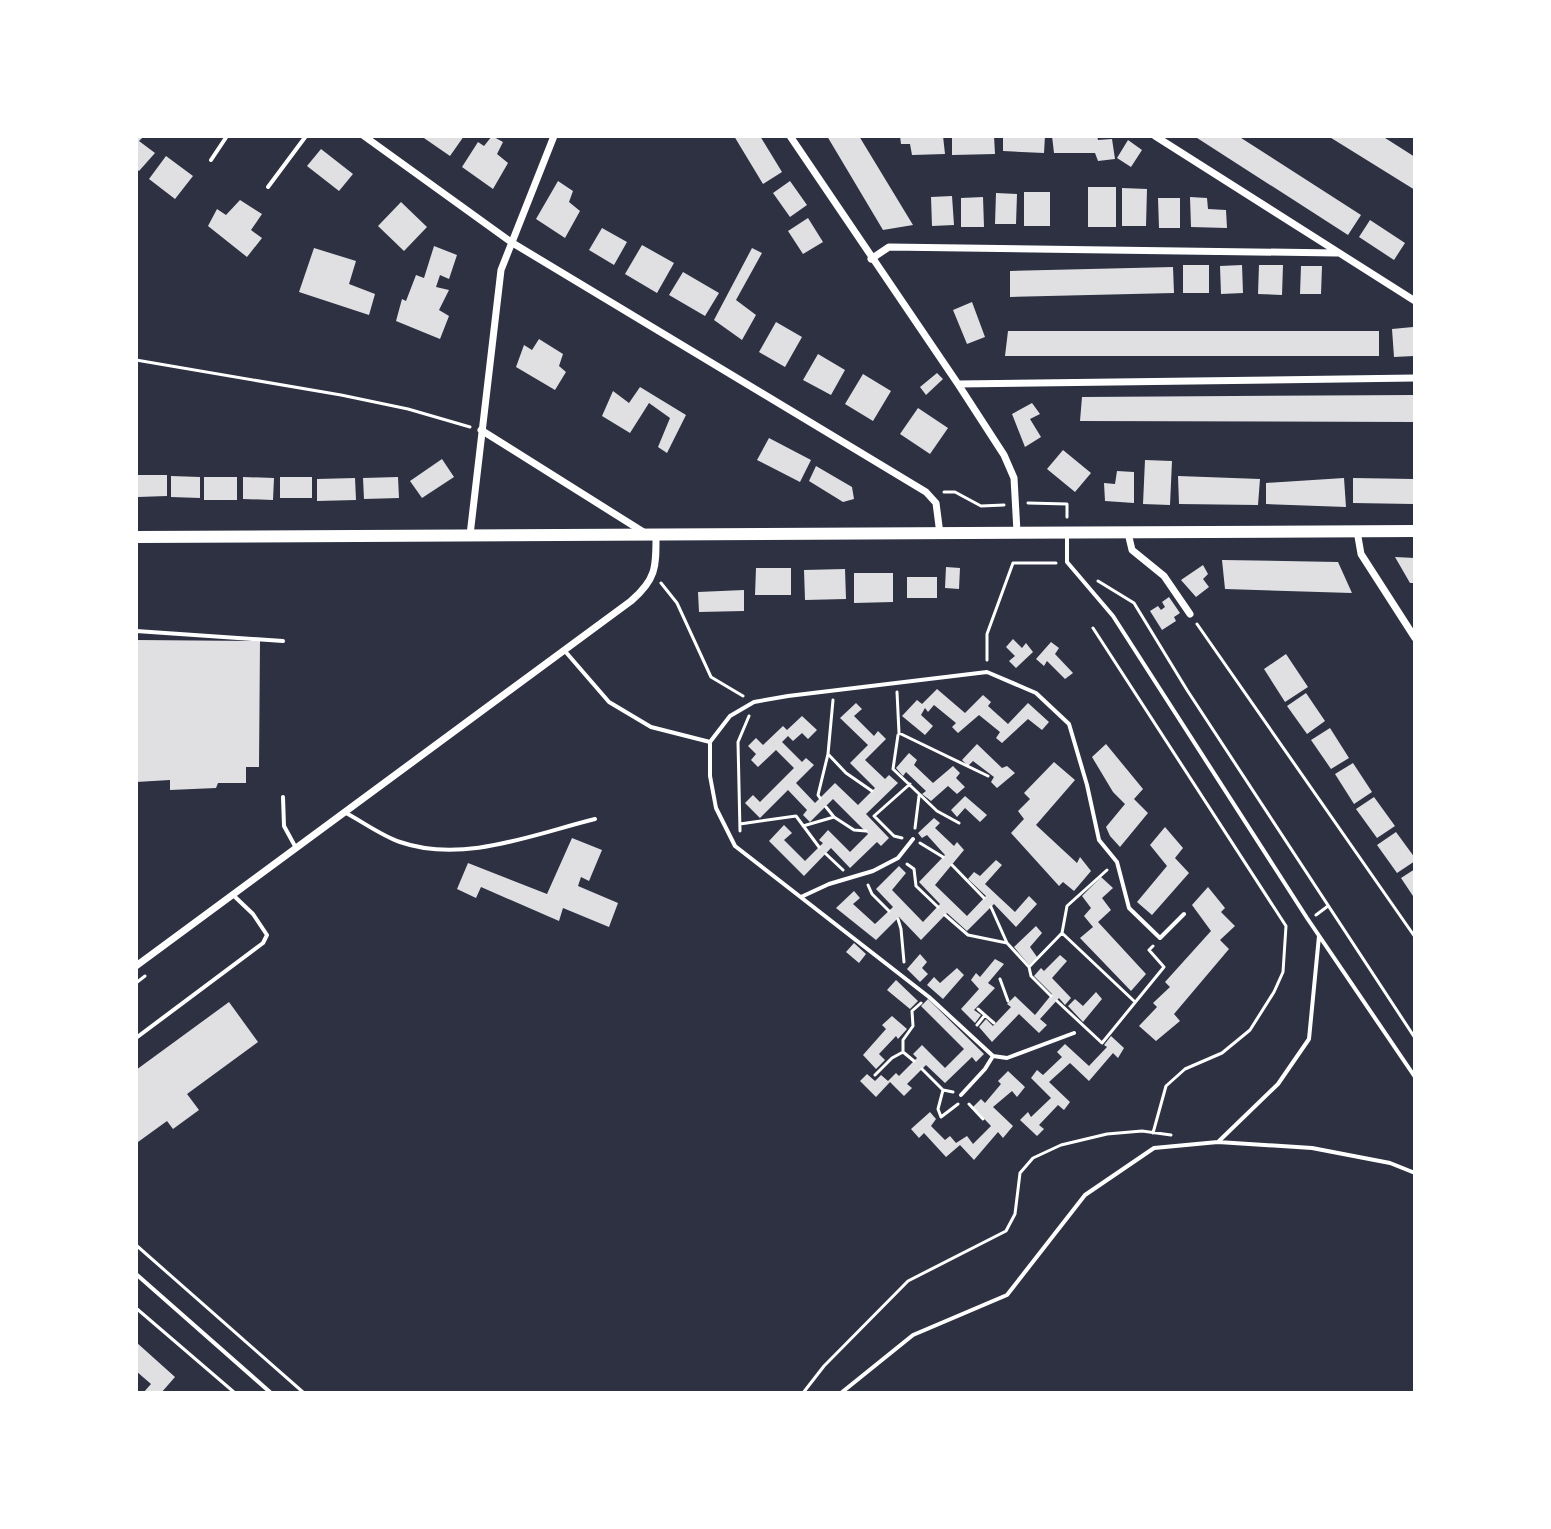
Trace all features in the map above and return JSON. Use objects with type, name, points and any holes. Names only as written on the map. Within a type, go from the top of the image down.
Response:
[{"type":"main road","points":[[136,537],[1415,531]]},
{"type":"street","points":[[364,136],[511,242],[926,492],[936,503],[940,534]]},
{"type":"street","points":[[470,535],[501,270],[554,136]]},
{"type":"street","points":[[790,136],[958,384],[1010,468],[1014,478],[1017,532]]},
{"type":"street","points":[[1155,136],[1415,301]]},
{"type":"street","points":[[871,259],[889,247],[1337,253]]},
{"type":"street","points":[[958,384],[1415,378]]},
{"type":"street","points":[[136,966],[642,592],[654,573],[652,535],[481,430]]},
{"type":"street","points":[[1357,531],[1361,554],[1415,638]]},
{"type":"street","points":[[1128,533],[1132,550],[1164,576],[1190,614]]},
{"type":"lane","points":[[211,160],[227,136]]},
{"type":"lane","points":[[268,187],[306,136]]},
{"type":"lane","points":[[1067,533],[1067,562],[1113,616],[1319,936],[1415,1077]]},
{"type":"lane","points":[[136,631],[283,641]]},
{"type":"lane","points":[[563,649],[609,702],[651,727],[710,742]]},
{"type":"lane","points":[[1074,1033],[1007,1058],[993,1056],[929,997],[735,846],[716,808],[710,776],[710,742],[730,716],[754,702],[896,681],[987,672],[1036,693],[1069,724],[1087,785],[1095,828],[1099,840],[1117,862],[1129,908],[1160,938],[1184,914]]},
{"type":"lane","points":[[283,797],[284,826],[297,849]]},
{"type":"lane","points":[[343,811],[399,842],[436,850],[468,849],[595,819]]},
{"type":"lane","points":[[801,897],[898,858],[913,839]]},
{"type":"lane","points":[[136,1038],[263,943],[267,935],[253,914],[233,895]]},
{"type":"lane","points":[[1218,1142],[1278,1084],[1309,1039],[1319,936]]},
{"type":"lane","points":[[963,1097],[993,1056]]},
{"type":"lane","points":[[841,1393],[913,1335],[1007,1295],[1085,1195],[1154,1148],[1218,1142],[1312,1148],[1390,1163],[1415,1173]]},
{"type":"lane","points":[[136,1274],[271,1393]]},
{"type":"path","points":[[136,360],[341,395],[408,409],[481,430]]},
{"type":"path","points":[[926,492],[955,492],[981,506],[1039,502],[1067,504]]},
{"type":"path","points":[[987,672],[987,634],[1013,563],[1067,562]]},
{"type":"path","points":[[654,573],[677,603],[711,677],[754,702],[738,742],[741,851]]},
{"type":"path","points":[[1134,603],[1187,690],[1415,1038]]},
{"type":"path","points":[[1190,614],[1415,937]]},
{"type":"path","points":[[1093,628],[1286,926],[1283,972],[1250,1030],[1222,1053],[1185,1069],[1166,1086],[1153,1133]]},
{"type":"path","points":[[896,681],[899,733],[893,769],[937,811],[959,823]]},
{"type":"path","points":[[820,798],[818,795],[834,717],[833,691]]},
{"type":"path","points":[[899,733],[988,776]]},
{"type":"path","points":[[828,754],[846,773],[872,791]]},
{"type":"path","points":[[894,836],[874,816],[910,784]]},
{"type":"path","points":[[913,839],[920,795]]},
{"type":"path","points":[[881,799],[888,804]]},
{"type":"path","points":[[826,807],[834,817],[854,830],[866,831]]},
{"type":"path","points":[[740,824],[796,816],[819,847]]},
{"type":"path","points":[[803,826],[834,817]]},
{"type":"path","points":[[886,834],[913,839],[943,857]]},
{"type":"path","points":[[826,854],[851,878]]},
{"type":"path","points":[[898,858],[914,869],[916,886],[938,907]]},
{"type":"path","points":[[1029,967],[1062,933],[1067,906],[1117,862]]},
{"type":"path","points":[[952,865],[984,898]]},
{"type":"path","points":[[864,874],[872,894],[889,911]]},
{"type":"path","points":[[991,907],[1007,943],[1029,967],[1031,976],[1051,996]]},
{"type":"path","points":[[945,915],[968,935],[1007,943]]},
{"type":"path","points":[[898,919],[905,978]]},
{"type":"path","points":[[1062,933],[1134,1001]]},
{"type":"path","points":[[1057,1001],[1102,1043],[1164,967],[1149,950],[1160,938]]},
{"type":"path","points":[[1000,979],[1008,1001]]},
{"type":"path","points":[[903,1052],[903,1040],[913,1026],[912,1011],[929,997]]},
{"type":"path","points":[[978,1009],[994,1023]]},
{"type":"path","points":[[903,1052],[914,1061]]},
{"type":"path","points":[[875,1075],[903,1052]]},
{"type":"path","points":[[943,1090],[938,1109],[941,1117],[963,1097]]},
{"type":"path","points":[[803,1393],[824,1366],[908,1281],[1006,1231],[1015,1214],[1020,1173],[1033,1158],[1061,1145],[1107,1134],[1179,1136]]},
{"type":"path","points":[[136,1245],[304,1393]]},
{"type":"path","points":[[136,1308],[235,1393]]},
{"type":"building","points":[[136,136],[144,136],[139,141],[155,153],[139,171],[136,169]]},
{"type":"building","points":[[421,136],[464,136],[450,156]]},
{"type":"building","points":[[492,136],[503,142],[497,154],[508,163],[493,189],[462,167],[478,142],[484,146]]},
{"type":"building","points":[[734,136],[760,136],[782,172],[763,184]]},
{"type":"building","points":[[827,136],[859,136],[913,225],[883,230]]},
{"type":"building","points":[[900,136],[943,136],[945,154],[912,155],[910,144],[901,144]]},
{"type":"building","points":[[952,136],[994,136],[995,154],[952,155]]},
{"type":"building","points":[[1003,136],[1045,136],[1044,153],[1003,151]]},
{"type":"building","points":[[1052,136],[1112,139],[1115,159],[1098,161],[1095,153],[1054,153]]},
{"type":"building","points":[[1194,136],[1238,136],[1361,215],[1348,235]]},
{"type":"building","points":[[1328,136],[1382,136],[1415,157],[1415,190]]},
{"type":"building","points":[[1128,140],[1142,150],[1131,167],[1117,158]]},
{"type":"building","points":[[321,149],[353,174],[339,191],[307,166]]},
{"type":"building","points":[[166,156],[193,176],[175,199],[149,179]]},
{"type":"building","points":[[558,181],[573,191],[569,202],[580,211],[565,238],[536,219]]},
{"type":"building","points":[[790,181],[807,205],[790,217],[773,193]]},
{"type":"building","points":[[1088,187],[1116,187],[1116,227],[1088,227]]},
{"type":"building","points":[[1122,188],[1147,189],[1146,226],[1122,226]]},
{"type":"building","points":[[1024,192],[1050,192],[1050,226],[1024,226]]},
{"type":"building","points":[[996,193],[1017,194],[1016,224],[995,224]]},
{"type":"building","points":[[952,196],[954,225],[932,226],[931,197]]},
{"type":"building","points":[[983,197],[984,227],[961,227],[961,198]]},
{"type":"building","points":[[1190,197],[1207,198],[1208,209],[1226,210],[1227,228],[1191,227]]},
{"type":"building","points":[[1158,198],[1180,198],[1180,228],[1159,228]]},
{"type":"building","points":[[240,200],[262,214],[251,230],[262,238],[247,257],[208,226],[217,209],[226,215]]},
{"type":"building","points":[[401,202],[427,227],[404,251],[378,226]]},
{"type":"building","points":[[808,218],[823,242],[803,254],[788,231]]},
{"type":"building","points":[[1370,220],[1405,243],[1394,260],[1359,237]]},
{"type":"building","points":[[602,228],[627,242],[614,265],[589,250]]},
{"type":"building","points":[[642,245],[674,263],[657,293],[625,274]]},
{"type":"building","points":[[434,246],[457,255],[449,279],[440,275],[436,287],[449,290],[439,310],[449,316],[440,339],[396,321],[402,299],[406,301],[416,275],[424,278]]},
{"type":"building","points":[[314,248],[356,261],[349,284],[375,294],[369,315],[299,292]]},
{"type":"building","points":[[752,248],[762,253],[736,300],[756,315],[742,340],[714,320]]},
{"type":"building","points":[[1183,265],[1209,265],[1209,293],[1183,293]]},
{"type":"building","points":[[1242,265],[1243,293],[1221,294],[1220,266]]},
{"type":"building","points":[[1259,265],[1283,265],[1282,295],[1258,294]]},
{"type":"building","points":[[1301,266],[1322,266],[1321,294],[1300,294]]},
{"type":"building","points":[[1173,267],[1174,293],[1010,297],[1010,271]]},
{"type":"building","points":[[683,272],[719,293],[705,316],[669,295]]},
{"type":"building","points":[[972,302],[985,337],[967,344],[953,310]]},
{"type":"building","points":[[776,322],[802,337],[785,367],[759,352]]},
{"type":"building","points":[[1413,327],[1414,356],[1394,357],[1392,329]]},
{"type":"building","points":[[1008,331],[1379,331],[1379,356],[1005,356]]},
{"type":"building","points":[[539,339],[563,354],[559,366],[566,372],[555,390],[516,367],[524,345],[532,350]]},
{"type":"building","points":[[818,354],[845,370],[831,395],[803,380]]},
{"type":"building","points":[[937,373],[943,379],[926,395],[920,387]]},
{"type":"building","points":[[863,374],[891,391],[873,421],[845,404]]},
{"type":"building","points":[[640,387],[686,415],[667,453],[658,447],[670,418],[649,403],[630,433],[602,416],[613,391],[629,403]]},
{"type":"building","points":[[1415,395],[1415,422],[1080,421],[1082,397]]},
{"type":"building","points":[[1032,403],[1040,414],[1030,419],[1041,437],[1025,447],[1012,414]]},
{"type":"building","points":[[918,408],[948,428],[930,454],[900,434]]},
{"type":"building","points":[[769,438],[811,460],[800,482],[757,460]]},
{"type":"building","points":[[1063,450],[1091,473],[1075,492],[1047,469]]},
{"type":"building","points":[[442,459],[454,477],[422,498],[410,481]]},
{"type":"building","points":[[1145,460],[1172,461],[1170,505],[1143,504]]},
{"type":"building","points":[[816,466],[852,487],[854,499],[843,502],[809,481]]},
{"type":"building","points":[[1117,471],[1134,472],[1134,503],[1105,501],[1104,483],[1115,484]]},
{"type":"building","points":[[138,475],[167,475],[167,496],[138,497]]},
{"type":"building","points":[[171,476],[200,477],[200,498],[171,497]]},
{"type":"building","points":[[1178,476],[1260,479],[1258,505],[1179,504]]},
{"type":"building","points":[[204,477],[237,477],[237,500],[204,500]]},
{"type":"building","points":[[243,477],[274,478],[273,500],[243,499]]},
{"type":"building","points":[[280,477],[312,477],[312,498],[280,498]]},
{"type":"building","points":[[398,477],[399,498],[364,499],[363,478]]},
{"type":"building","points":[[355,478],[356,500],[317,501],[317,479]]},
{"type":"building","points":[[1344,478],[1346,507],[1266,504],[1266,483]]},
{"type":"building","points":[[1353,478],[1414,479],[1413,504],[1353,503]]},
{"type":"building","points":[[1395,557],[1415,558],[1415,583],[1410,583]]},
{"type":"building","points":[[1222,560],[1338,562],[1352,593],[1225,589]]},
{"type":"building","points":[[1203,565],[1208,574],[1203,579],[1209,587],[1196,597],[1181,580]]},
{"type":"building","points":[[946,567],[960,568],[959,589],[945,588]]},
{"type":"building","points":[[756,568],[791,568],[791,595],[755,595]]},
{"type":"building","points":[[845,569],[846,599],[805,600],[804,570]]},
{"type":"building","points":[[854,573],[893,573],[893,602],[854,603]]},
{"type":"building","points":[[907,577],[937,577],[937,598],[907,598]]},
{"type":"building","points":[[744,590],[744,611],[699,612],[698,592]]},
{"type":"building","points":[[1169,597],[1180,613],[1174,617],[1176,621],[1162,630],[1150,611],[1158,606],[1161,610],[1165,607],[1162,602]]},
{"type":"building","points":[[1013,639],[1022,648],[1026,643],[1033,652],[1016,668],[1009,661],[1015,656],[1006,647]]},
{"type":"building","points":[[136,640],[260,641],[259,767],[246,767],[246,783],[218,783],[216,788],[170,790],[170,780],[136,782]]},
{"type":"building","points":[[1051,642],[1059,648],[1055,654],[1073,673],[1065,679],[1047,661],[1044,666],[1036,659]]},
{"type":"building","points":[[1286,654],[1308,687],[1285,702],[1264,669]]},
{"type":"building","points":[[937,689],[965,713],[983,695],[991,702],[988,706],[1008,724],[1028,703],[1049,722],[1042,730],[1028,719],[1002,743],[996,738],[1000,732],[979,715],[958,733],[952,727],[956,723],[934,705],[928,712],[925,708],[921,715],[933,726],[925,735],[902,716],[917,700],[922,704]]},
{"type":"building","points":[[1306,693],[1325,721],[1307,734],[1287,706]]},
{"type":"building","points":[[856,703],[862,709],[854,716],[874,736],[878,731],[886,739],[865,760],[885,779],[889,775],[898,783],[866,814],[889,838],[881,846],[877,842],[850,868],[831,848],[804,876],[769,841],[784,825],[792,833],[784,840],[805,861],[823,843],[819,840],[828,830],[850,852],[868,834],[833,799],[810,822],[803,815],[807,810],[788,790],[760,818],[745,803],[753,795],[760,802],[794,768],[776,750],[758,767],[751,760],[756,754],[748,746],[756,738],[763,745],[783,726],[787,730],[802,716],[817,730],[808,739],[802,733],[793,741],[788,736],[782,742],[802,762],[806,758],[814,765],[796,783],[815,803],[835,783],[858,805],[875,788],[850,763],[868,745],[840,718]]},
{"type":"building","points":[[1330,728],[1349,758],[1331,769],[1311,740]]},
{"type":"building","points":[[977,744],[1002,768],[1007,766],[1015,773],[997,788],[991,782],[994,777],[973,761],[968,766],[962,760]]},
{"type":"building","points":[[1106,744],[1143,789],[1134,799],[1148,813],[1120,847],[1106,827],[1125,804],[1113,792],[1092,757]]},
{"type":"building","points":[[909,753],[917,760],[914,765],[933,783],[953,766],[960,773],[956,778],[965,787],[957,794],[948,786],[931,801],[922,794],[926,791],[906,772],[903,776],[896,768]]},
{"type":"building","points":[[1054,762],[1075,780],[1036,825],[1077,863],[1080,857],[1091,871],[1074,891],[1063,882],[1059,886],[1011,833],[1024,819],[1018,811],[1030,799],[1024,793]]},
{"type":"building","points":[[1353,763],[1372,792],[1354,804],[1335,774]]},
{"type":"building","points":[[965,796],[987,815],[980,822],[965,808],[957,817],[951,810]]},
{"type":"building","points":[[1374,797],[1395,826],[1377,838],[1356,809]]},
{"type":"building","points":[[934,818],[940,823],[935,828],[954,846],[957,842],[964,850],[935,885],[967,916],[986,896],[968,879],[974,872],[980,876],[996,860],[1002,865],[985,884],[1015,912],[1029,896],[1037,904],[1016,927],[994,904],[967,931],[947,913],[921,940],[899,917],[876,940],[836,908],[854,891],[860,898],[853,904],[875,924],[893,907],[876,889],[899,866],[906,873],[892,890],[923,922],[940,904],[919,882],[945,855],[927,835],[922,838],[918,833]]},
{"type":"building","points":[[1165,827],[1183,848],[1175,858],[1189,873],[1152,915],[1137,902],[1167,866],[1150,845]]},
{"type":"building","points":[[1396,832],[1415,858],[1397,873],[1377,845]]},
{"type":"building","points":[[572,838],[602,850],[589,881],[581,877],[578,886],[618,903],[609,927],[563,908],[559,921],[481,887],[476,898],[457,889],[468,863],[547,894]]},
{"type":"building","points":[[1415,869],[1415,899],[1401,878]]},
{"type":"building","points":[[1101,877],[1113,888],[1102,898],[1111,910],[1098,922],[1146,974],[1131,991],[1080,938],[1093,927],[1084,916],[1091,908],[1082,896]]},
{"type":"building","points":[[1208,887],[1225,908],[1221,912],[1235,926],[1220,940],[1229,949],[1174,1014],[1180,1021],[1156,1041],[1139,1026],[1157,1007],[1153,1003],[1170,987],[1165,982],[1211,931],[1192,905]]},
{"type":"building","points":[[1036,926],[1042,933],[1030,947],[1037,957],[1029,965],[1014,947]]},
{"type":"building","points":[[854,943],[866,954],[859,963],[846,952]]},
{"type":"building","points":[[920,954],[927,962],[922,968],[928,974],[920,982],[907,969]]},
{"type":"building","points":[[1060,955],[1067,961],[1052,978],[1071,998],[1065,1005],[1059,998],[1040,1019],[1047,1025],[1039,1033],[1019,1014],[992,1042],[979,1027],[986,1019],[993,1026],[1011,1007],[1007,1004],[1015,996],[1035,1015],[1052,994],[1034,976]]},
{"type":"building","points":[[995,959],[1004,964],[988,983],[995,988],[974,1010],[981,1015],[975,1023],[961,1009],[979,989],[971,980],[976,973],[980,977]]},
{"type":"building","points":[[957,968],[964,975],[943,999],[927,985],[934,977],[940,983]]},
{"type":"building","points":[[896,980],[918,1001],[910,1009],[887,990]]},
{"type":"building","points":[[1096,992],[1102,999],[1083,1022],[1068,1006],[1075,999],[1083,1006]]},
{"type":"building","points":[[928,999],[984,1054],[976,1062],[972,1057],[945,1083],[926,1065],[907,1084],[912,1088],[904,1096],[890,1082],[876,1097],[860,1081],[867,1074],[875,1081],[881,1075],[888,1081],[896,1073],[899,1076],[917,1058],[913,1054],[922,1045],[945,1068],[964,1049],[921,1006]]},
{"type":"building","points":[[229,1002],[258,1042],[187,1094],[199,1110],[173,1129],[167,1121],[138,1142],[136,1070]]},
{"type":"building","points":[[892,1016],[907,1029],[879,1054],[885,1060],[876,1069],[863,1055],[886,1029],[882,1025]]},
{"type":"building","points":[[1111,1036],[1124,1048],[1118,1058],[1113,1053],[1089,1081],[1070,1063],[1049,1082],[1070,1102],[1064,1110],[1058,1105],[1039,1125],[1044,1129],[1037,1136],[1020,1120],[1028,1112],[1031,1117],[1051,1098],[1031,1078],[1037,1070],[1043,1075],[1062,1057],[1057,1052],[1065,1044],[1089,1066],[1107,1047],[1104,1045]]},
{"type":"building","points":[[1008,1071],[1025,1087],[1017,1097],[1012,1091],[993,1107],[1013,1126],[1003,1138],[998,1132],[974,1160],[960,1145],[946,1157],[924,1133],[919,1138],[911,1129],[930,1112],[936,1119],[931,1126],[945,1140],[950,1136],[956,1143],[967,1136],[973,1144],[991,1126],[973,1107],[981,1099],[985,1103]]},
{"type":"building","points":[[136,1342],[175,1377],[161,1393],[143,1393],[151,1384],[136,1371]]}]
